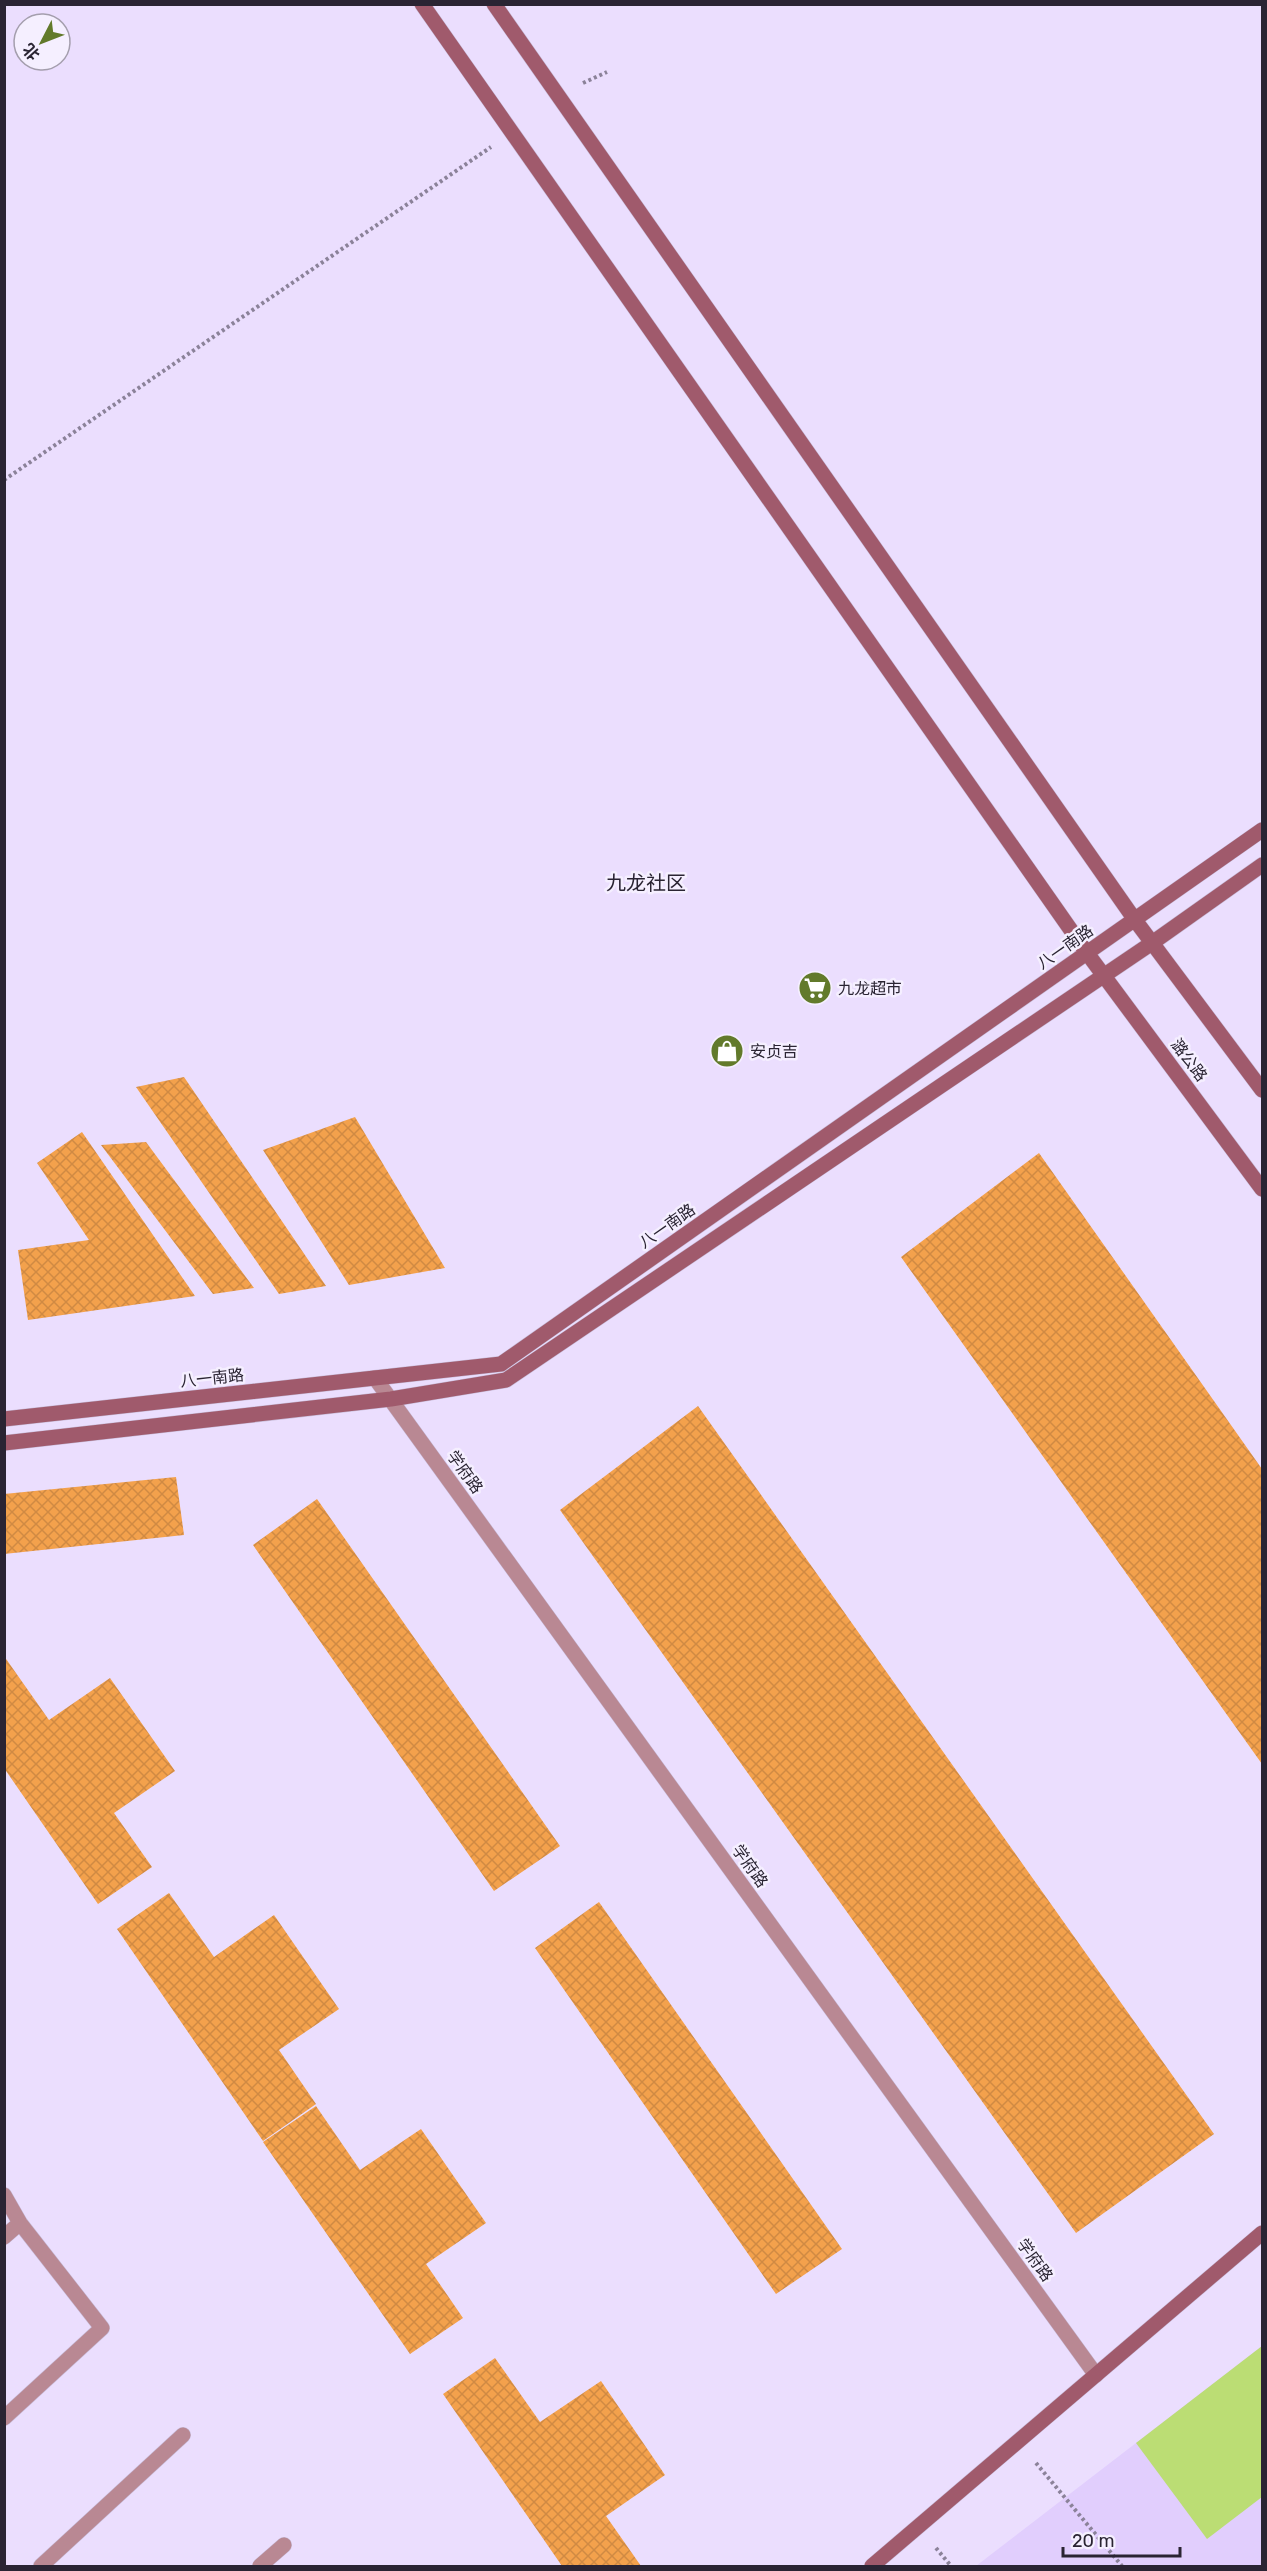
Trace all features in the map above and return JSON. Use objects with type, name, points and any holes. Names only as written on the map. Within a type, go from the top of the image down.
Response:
[{"type":"main road","name":"潞公路","points":[[422,4],[1087,953],[1263,1188]]},
{"type":"main road","points":[[494,4],[1135,920],[1263,1090]]},
{"type":"main road","name":"八一南路","points":[[4,1419],[501,1364],[1263,830]]},
{"type":"main road","points":[[4,1443],[391,1399],[506,1380],[1104,976],[1263,865]]},
{"type":"main road","points":[[872,2566],[1263,2234]]},
{"type":"street","name":"学府路","points":[[375,1378],[1096,2375]]},
{"type":"street","points":[[4,2195],[20,2223],[102,2328],[4,2418]]},
{"type":"street","points":[[4,2237],[20,2223]]},
{"type":"street","points":[[41,2566],[183,2434]]},
{"type":"street","points":[[260,2566],[284,2545]]},
{"type":"path","points":[[560,99],[607,72]]},
{"type":"path","points":[[4,480],[512,132]]},
{"type":"path","points":[[1018,2441],[1122,2566]]},
{"type":"shaded area","points":[[1262,2346],[1262,2566],[976,2566],[1136,2443]]},
{"type":"green space","points":[[1262,2346],[1262,2497],[1207,2539],[1136,2443]]},
{"type":"building","points":[[184,1077],[326,1286],[279,1294],[136,1087]]},
{"type":"building","points":[[355,1117],[445,1268],[349,1285],[263,1150]]},
{"type":"building","points":[[82,1132],[195,1296],[28,1320],[18,1250],[89,1240],[37,1163]]},
{"type":"building","points":[[146,1142],[254,1288],[213,1294],[101,1145]]},
{"type":"building","points":[[1039,1153],[1262,1469],[1262,1764],[901,1257]]},
{"type":"building","points":[[698,1406],[1214,2134],[1076,2233],[560,1510]]},
{"type":"building","points":[[176,1477],[184,1535],[4,1554],[4,1494]]},
{"type":"building","points":[[317,1499],[560,1846],[494,1891],[253,1545]]},
{"type":"building","points":[[4,1656],[49,1720],[110,1678],[175,1771],[114,1813],[152,1867],[98,1904],[4,1768]]},
{"type":"building","points":[[169,1893],[214,1957],[274,1915],[339,2009],[279,2050],[316,2104],[263,2141],[117,1929]]},
{"type":"building","points":[[599,1902],[842,2249],[776,2294],[535,1948]]},
{"type":"building","points":[[316,2106],[360,2170],[421,2129],[486,2223],[426,2264],[463,2318],[410,2354],[263,2142]]},
{"type":"building","points":[[495,2358],[540,2422],[601,2381],[665,2475],[606,2516],[641,2566],[562,2566],[443,2394]]},
{"type":"place","name":"九龙超市","points":[[815,988]]},
{"type":"place","name":"安贞吉","points":[[727,1051]]},
{"type":"district","name":"九龙社区","points":[[646,883]]}]
